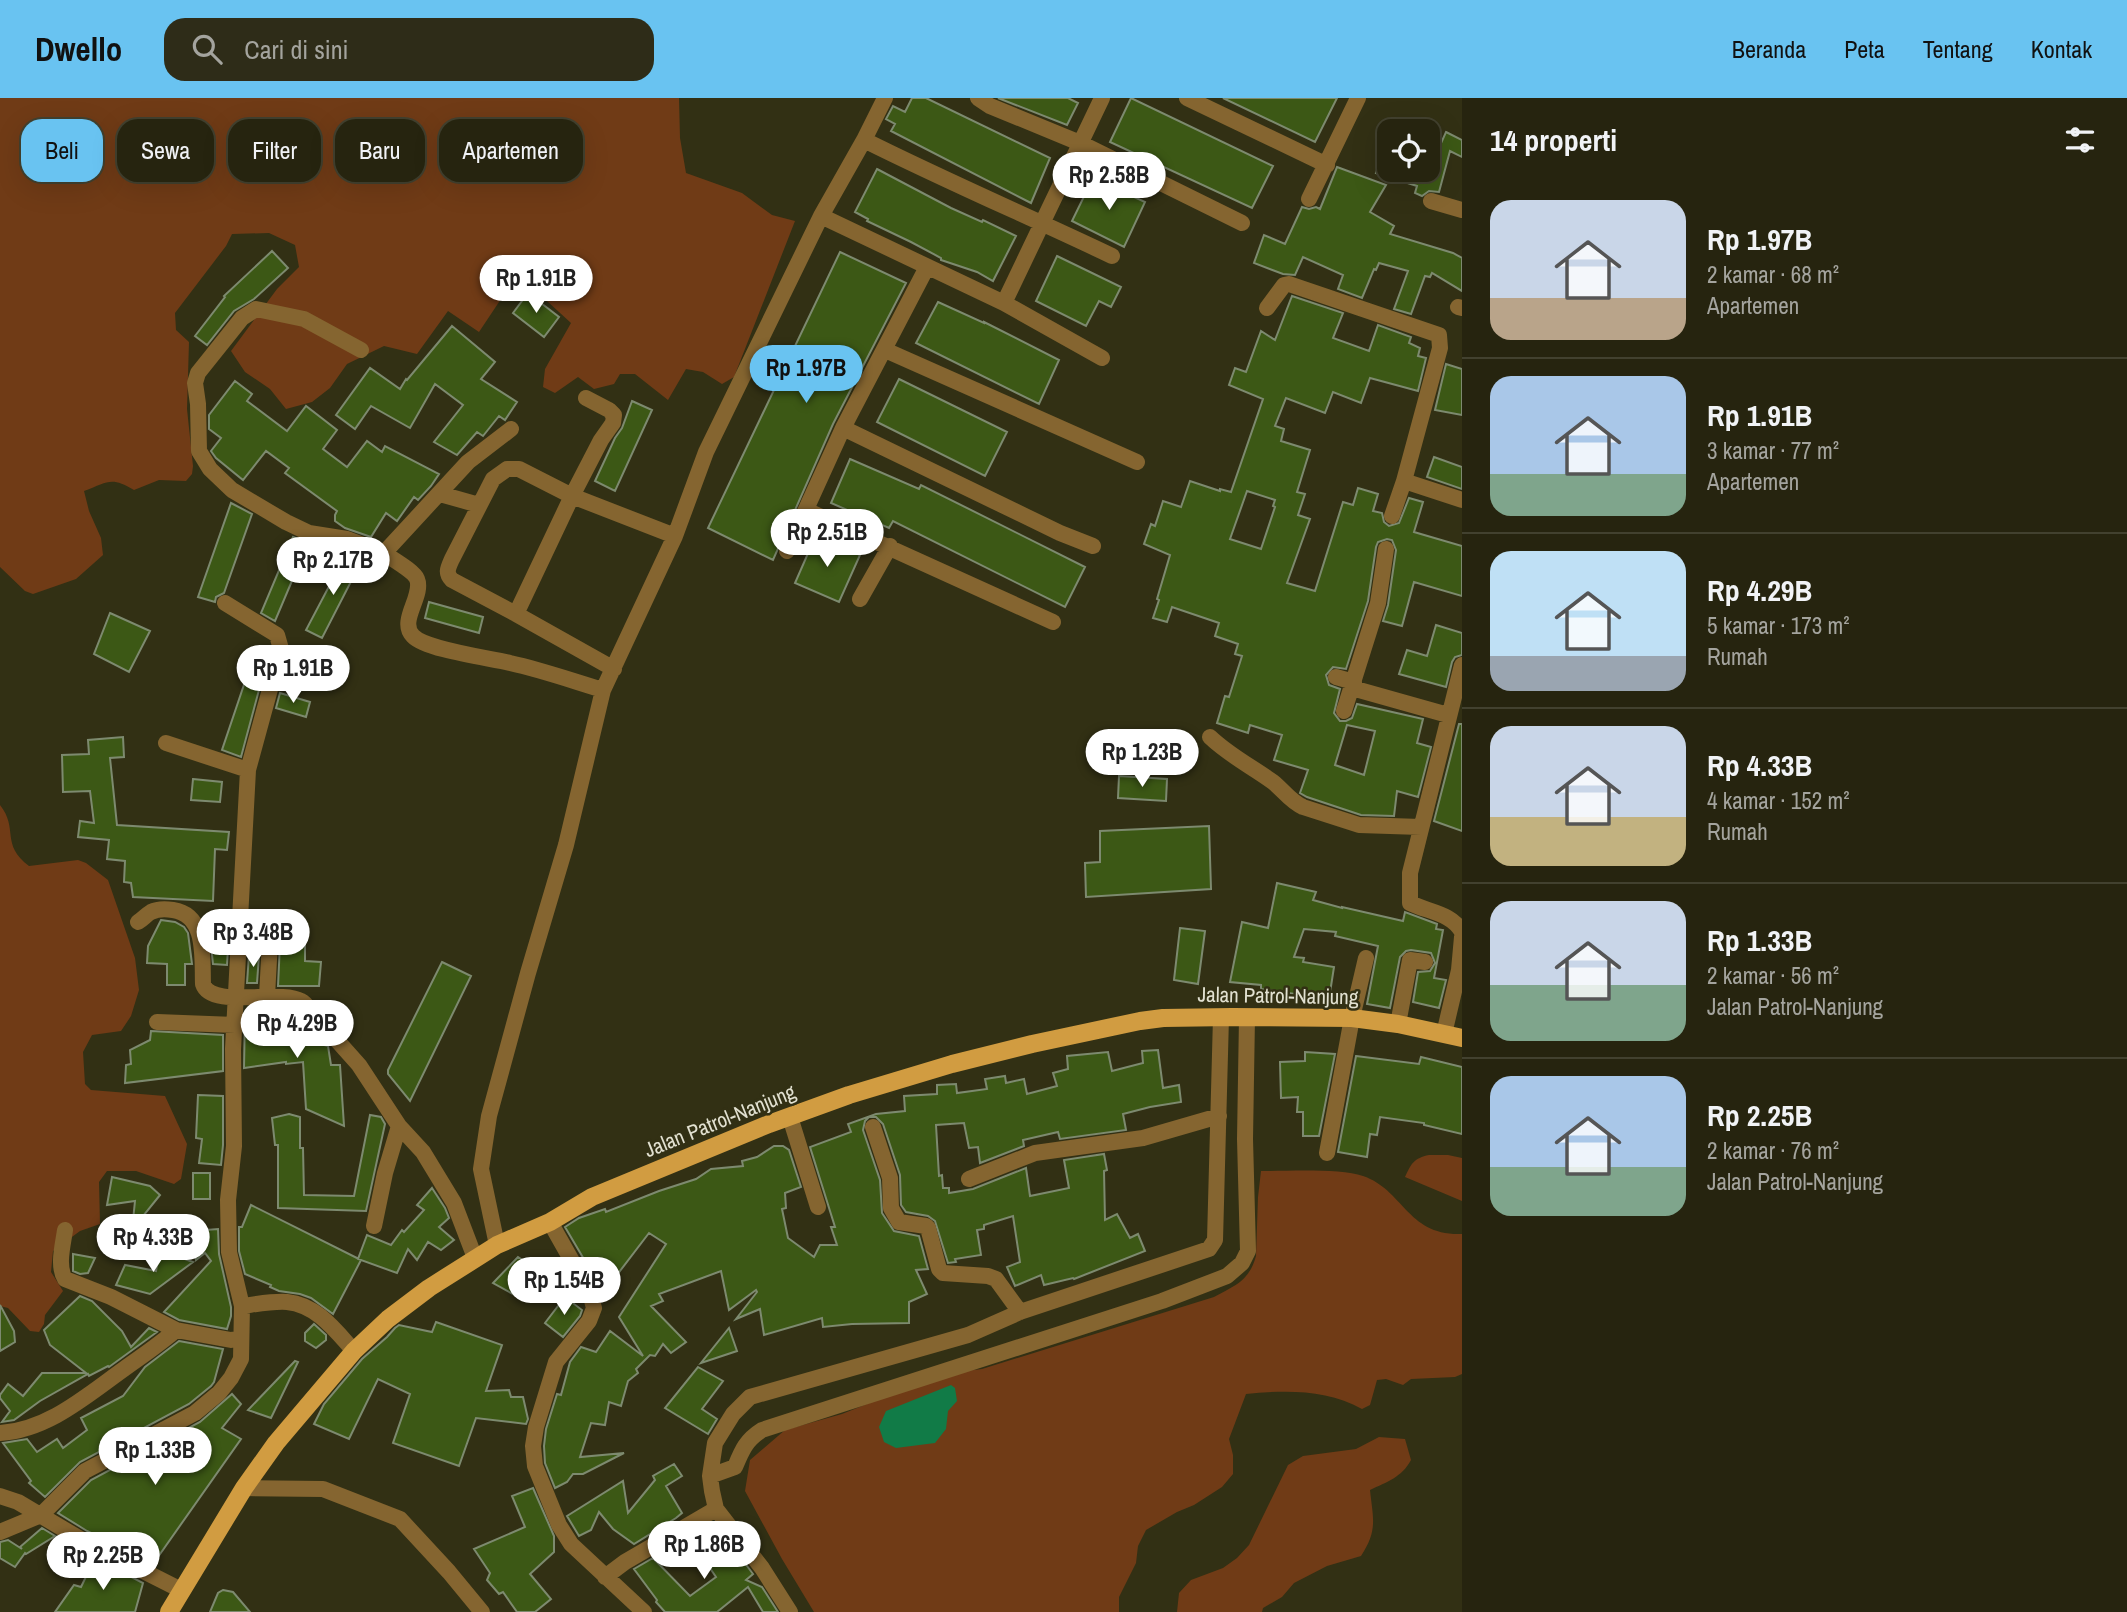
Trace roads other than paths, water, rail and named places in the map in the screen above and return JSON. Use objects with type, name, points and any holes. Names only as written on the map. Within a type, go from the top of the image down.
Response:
[{"type":"main road","name":"Jalan Patrol-Nanjung","points":[[169,1612],[244,1488],[276,1443],[354,1351],[388,1319],[475,1258],[497,1245],[550,1222],[592,1197],[849,1095],[1032,1044],[1163,1018],[1352,1018],[1398,1024],[1453,1036]]},
{"type":"street","points":[[497,1245],[481,1169],[489,1116],[566,845],[603,690],[675,536],[706,452],[821,216],[885,98]]},
{"type":"street","points":[[978,98],[990,106],[1080,143],[1242,223]]},
{"type":"street","points":[[1004,303],[1101,98]]},
{"type":"street","points":[[1187,98],[1327,165]]},
{"type":"street","points":[[1308,200],[1358,98]]},
{"type":"street","points":[[864,140],[950,183],[1112,256]]},
{"type":"street","points":[[1431,201],[1462,210]]},
{"type":"street","points":[[821,216],[1004,303],[1102,358]]},
{"type":"street","points":[[788,551],[844,428],[927,267]]},
{"type":"street","points":[[1267,308],[1284,285],[1289,284],[1439,335],[1440,348],[1392,516]]},
{"type":"street","points":[[360,350],[304,319],[261,309],[251,310],[198,373],[195,383],[199,452],[209,469],[232,490],[286,522],[309,533],[347,539],[384,553],[413,574],[418,580],[418,589],[408,625],[414,638],[447,650],[512,663],[603,690]]},
{"type":"street","points":[[885,350],[1137,462]]},
{"type":"street","points":[[516,614],[572,496],[601,440],[613,423],[614,415],[609,410],[586,398]]},
{"type":"street","points":[[844,428],[1060,533],[1093,546]]},
{"type":"street","points":[[384,553],[468,462],[511,429]]},
{"type":"street","points":[[614,669],[452,580],[447,569],[493,479],[507,469],[519,469],[572,496],[675,536]]},
{"type":"street","points":[[1404,481],[1462,500]]},
{"type":"street","points":[[440,494],[479,505]]},
{"type":"street","points":[[806,510],[1053,622]]},
{"type":"street","points":[[860,600],[890,546]]},
{"type":"street","points":[[1344,710],[1378,603],[1386,549]]},
{"type":"street","points":[[0,1532],[41,1515],[85,1471],[195,1413],[219,1393],[241,1359],[242,1306],[229,1252],[228,1200],[234,1146],[234,1025],[248,770],[281,649],[277,635],[225,603]]},
{"type":"street","points":[[1453,1036],[1462,935],[1459,926],[1449,917],[1409,903],[1409,873],[1462,665]]},
{"type":"street","points":[[1336,677],[1353,685],[1448,715]]},
{"type":"street","points":[[1210,737],[1226,752],[1275,783],[1298,805],[1359,825],[1421,827]]},
{"type":"street","points":[[166,743],[248,770]]},
{"type":"street","points":[[138,922],[152,912],[167,909],[179,911],[197,925],[201,938],[205,989],[209,993],[301,1000],[359,1065],[399,1126],[422,1152],[454,1203],[475,1258]]},
{"type":"street","points":[[267,996],[270,941]]},
{"type":"street","points":[[1327,1153],[1366,958]]},
{"type":"street","points":[[1398,1024],[1409,960],[1426,962]]},
{"type":"street","points":[[790,1612],[762,1568],[716,1509],[710,1475],[715,1443],[733,1413],[750,1397],[968,1335],[1020,1312],[1209,1249],[1215,1240],[1221,1017]]},
{"type":"street","points":[[710,1475],[735,1467],[742,1448],[751,1437],[762,1430],[1161,1301],[1227,1276],[1242,1263],[1248,1251],[1245,1139],[1247,1017]]},
{"type":"street","points":[[157,1022],[234,1025]]},
{"type":"street","points":[[970,1180],[1035,1153],[1143,1138],[1219,1116]]},
{"type":"street","points":[[790,1117],[818,1207]]},
{"type":"street","points":[[374,1226],[399,1126]]},
{"type":"street","points":[[873,1127],[890,1178],[891,1208],[899,1222],[928,1228],[939,1269],[943,1273],[996,1279],[1020,1312]]},
{"type":"street","points":[[550,1222],[590,1293],[594,1308],[589,1321],[556,1362],[536,1427],[533,1446],[535,1466],[559,1525],[571,1544],[644,1612]]},
{"type":"street","points":[[65,1230],[61,1266],[65,1279],[111,1297],[176,1330],[222,1339],[242,1338]]},
{"type":"street","points":[[242,1306],[286,1302],[309,1309],[320,1316],[354,1351]]},
{"type":"street","points":[[0,1433],[20,1432],[61,1413],[158,1347],[176,1330]]},
{"type":"street","points":[[244,1488],[323,1489],[400,1519],[482,1612]]},
{"type":"street","points":[[0,1496],[18,1502],[82,1540],[181,1590]]},
{"type":"street","points":[[605,1577],[625,1562],[716,1509]]}]
